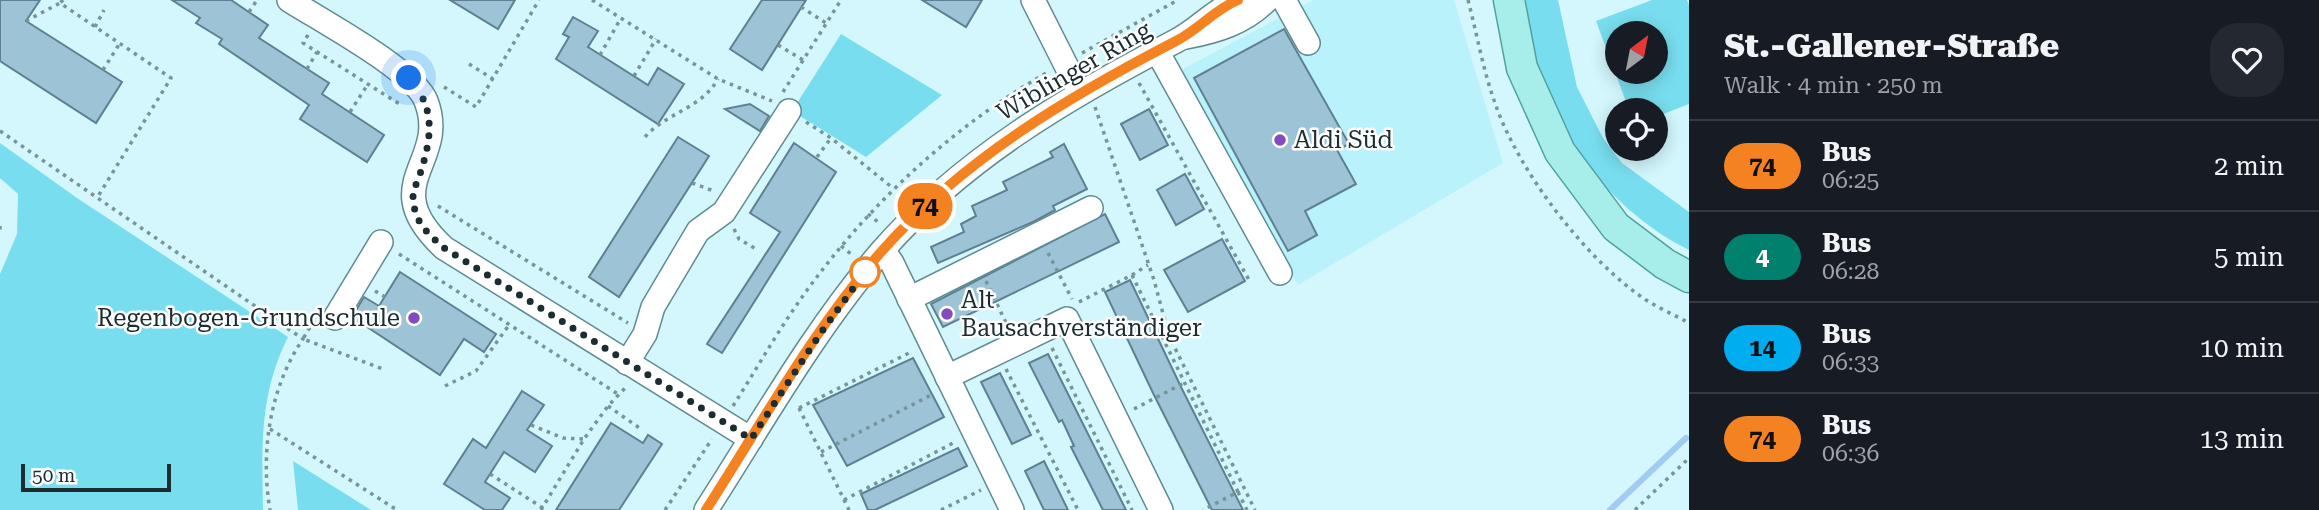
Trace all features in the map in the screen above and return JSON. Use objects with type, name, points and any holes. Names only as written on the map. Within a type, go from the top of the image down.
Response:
[{"type":"main road","points":[[1509,0],[1522,68],[1560,152],[1616,227],[1665,264],[1689,277]]},
{"type":"street","points":[[289,0],[315,10],[409,78],[412,99],[429,114],[429,135],[414,191],[415,212],[424,229],[444,248],[751,439]]},
{"type":"street","points":[[1033,0],[1086,101]]},
{"type":"street","name":"Wiblinger Ring","points":[[706,510],[833,314],[883,250],[915,216],[975,164],[1019,131],[1086,101],[1161,57],[1213,13],[1238,0]]},
{"type":"street","name":"Wiblinger Ring","points":[[1183,38],[1229,26],[1251,15],[1267,0]]},
{"type":"street","points":[[1284,0],[1308,43]]},
{"type":"street","points":[[1161,57],[1280,273]]},
{"type":"street","points":[[633,367],[653,307],[698,232],[724,212],[766,143],[783,107]]},
{"type":"street","points":[[909,299],[1091,208]]},
{"type":"street","points":[[335,318],[381,242]]},
{"type":"street","points":[[883,250],[931,342],[1012,510]]},
{"type":"street","points":[[949,381],[1007,347],[1067,320],[1161,510]]},
{"type":"path","points":[[249,12],[257,0]]},
{"type":"path","points":[[315,10],[303,43],[368,84],[412,99],[440,85],[476,107],[539,0]]},
{"type":"path","points":[[592,0],[718,79],[783,107],[831,138],[895,189]]},
{"type":"path","points":[[783,107],[803,60],[841,0]]},
{"type":"path","points":[[26,21],[61,2],[172,78],[97,198]]},
{"type":"path","points":[[801,7],[826,23]]},
{"type":"path","points":[[95,27],[104,10]]},
{"type":"path","points":[[600,55],[621,18]]},
{"type":"path","points":[[634,76],[656,39]]},
{"type":"path","points":[[103,70],[120,43]]},
{"type":"path","points":[[778,45],[803,60]]},
{"type":"path","points":[[307,69],[317,52]]},
{"type":"path","points":[[1161,57],[1136,78],[1249,280]]},
{"type":"path","points":[[470,64],[493,79]]},
{"type":"path","points":[[645,137],[654,126],[694,106],[710,93],[718,79]]},
{"type":"path","points":[[350,113],[368,84]]},
{"type":"path","points":[[1086,101],[1148,265],[1169,336],[1255,510]]},
{"type":"path","points":[[0,131],[303,339],[383,369]]},
{"type":"path","points":[[817,157],[831,138]]},
{"type":"path","points":[[414,191],[645,334]]},
{"type":"path","points":[[724,212],[739,239],[756,249]]},
{"type":"path","points":[[869,214],[878,222],[871,229]]},
{"type":"path","points":[[0,226],[0,232]]},
{"type":"path","points":[[1038,235],[1074,304],[1148,265]]},
{"type":"path","points":[[381,242],[621,396]]},
{"type":"path","points":[[841,246],[850,254],[856,247]]},
{"type":"path","points":[[978,265],[1007,347],[1078,510]]},
{"type":"path","points":[[1132,275],[1247,510]]},
{"type":"path","points":[[445,386],[476,371],[509,325]]},
{"type":"path","points":[[1043,330],[1132,510]]},
{"type":"path","points":[[270,510],[267,446],[279,381],[303,339]]},
{"type":"path","points":[[799,408],[931,342]]},
{"type":"path","points":[[490,474],[543,509],[584,439],[608,406],[621,396],[633,367]]},
{"type":"path","points":[[821,452],[949,381]]},
{"type":"path","points":[[1116,418],[1184,383]]},
{"type":"path","points":[[795,400],[849,510]]},
{"type":"path","points":[[608,406],[641,429]]},
{"type":"path","points":[[531,425],[563,438],[584,439]]},
{"type":"path","points":[[270,429],[397,510]]},
{"type":"path","points":[[844,500],[974,432]]},
{"type":"path","points":[[1634,510],[1689,458]]},
{"type":"path","points":[[941,510],[998,481]]},
{"type":"path","points":[[1203,510],[1238,492]]},
{"type":"shaded area","points":[[1313,0],[1454,0],[1503,163],[1298,285],[1181,70]]},
{"type":"shaded area","points":[[1523,0],[1558,0],[1577,87],[1605,141],[1605,161],[1620,161],[1689,212],[1689,250],[1636,215],[1592,170],[1557,117],[1532,51]]},
{"type":"shaded area","points":[[1652,0],[1687,0],[1689,104],[1668,112],[1668,98],[1625,98],[1619,84],[1668,84],[1668,21],[1605,21],[1605,45],[1596,21]]},
{"type":"shaded area","points":[[841,34],[942,95],[866,157],[792,111]]},
{"type":"shaded area","points":[[0,143],[77,198],[288,337],[267,400],[263,442],[263,510],[0,510],[0,274],[17,234],[18,194],[0,178]]},
{"type":"shaded area","points":[[293,461],[371,510],[298,510]]},
{"type":"building","points":[[0,0],[40,0],[26,21],[122,82],[96,123],[0,61]]},
{"type":"building","points":[[172,0],[231,0],[268,25],[259,38],[329,83],[322,94],[384,135],[367,162],[300,119],[309,105],[219,44],[222,39],[196,23],[200,18]]},
{"type":"building","points":[[450,0],[515,0],[498,29]]},
{"type":"building","points":[[762,0],[806,0],[762,70],[730,49]]},
{"type":"building","points":[[922,0],[982,0],[966,27]]},
{"type":"building","points":[[573,17],[598,31],[588,47],[648,85],[658,68],[684,84],[658,124],[556,59],[569,37],[563,34]]},
{"type":"building","name":"Aldi Süd","points":[[1284,29],[1349,144],[1337,150],[1356,184],[1305,211],[1317,235],[1288,251],[1194,78]]},
{"type":"building","points":[[750,104],[769,116],[760,131],[725,109]]},
{"type":"building","points":[[1149,109],[1168,145],[1140,160],[1121,124]]},
{"type":"building","points":[[678,137],[709,156],[619,297],[589,277]]},
{"type":"building","points":[[794,143],[836,172],[722,353],[707,344],[780,232],[750,213]]},
{"type":"building","points":[[1064,144],[1087,189],[1053,206],[1055,210],[1035,221],[938,263],[931,247],[964,232],[961,224],[976,216],[972,206],[1007,190],[1003,182],[1053,157],[1050,152]]},
{"type":"building","points":[[1185,174],[1204,209],[1176,225],[1157,190]]},
{"type":"building","points":[[1105,214],[1119,242],[943,327],[931,304]]},
{"type":"building","points":[[1222,239],[1245,281],[1188,312],[1164,270]]},
{"type":"building","points":[[400,272],[496,334],[484,352],[464,339],[440,375],[352,317],[364,297],[379,306]]},
{"type":"building","points":[[1130,280],[1243,510],[1212,510],[1153,393],[1105,292]]},
{"type":"building","points":[[1048,354],[1126,510],[1103,510],[1071,447],[1074,446],[1062,420],[1059,422],[1029,363]]},
{"type":"building","points":[[913,358],[944,417],[847,466],[813,405]]},
{"type":"building","points":[[1000,373],[1031,435],[1012,444],[981,382]]},
{"type":"building","points":[[522,391],[544,405],[527,430],[552,446],[535,472],[504,452],[485,482],[510,498],[502,510],[485,510],[444,484],[473,439],[486,448]]},
{"type":"building","points":[[611,423],[643,443],[648,435],[662,444],[619,510],[556,510]]},
{"type":"building","points":[[958,448],[967,466],[875,510],[868,510],[861,494]]},
{"type":"building","points":[[1044,461],[1068,510],[1044,510],[1025,471]]},
{"type":"waterway","points":[[1610,510],[1686,438]]},
{"type":"bus line","name":"74","points":[[706,510],[833,314],[861,276],[915,216],[954,181],[1019,131],[1066,101],[1183,38],[1213,13],[1238,0]]},
{"type":"place","name":"Aldi Süd","points":[[1280,140]]},
{"type":"place","name":"Alt Bausachverständiger","points":[[947,314]]},
{"type":"place","name":"Regenbogen-Grundschule","points":[[414,318]]},
{"type":"route","points":[[409,78],[426,100],[429,114],[429,135],[412,197],[415,212],[424,229],[444,248],[751,439],[820,334],[865,272]]}]
